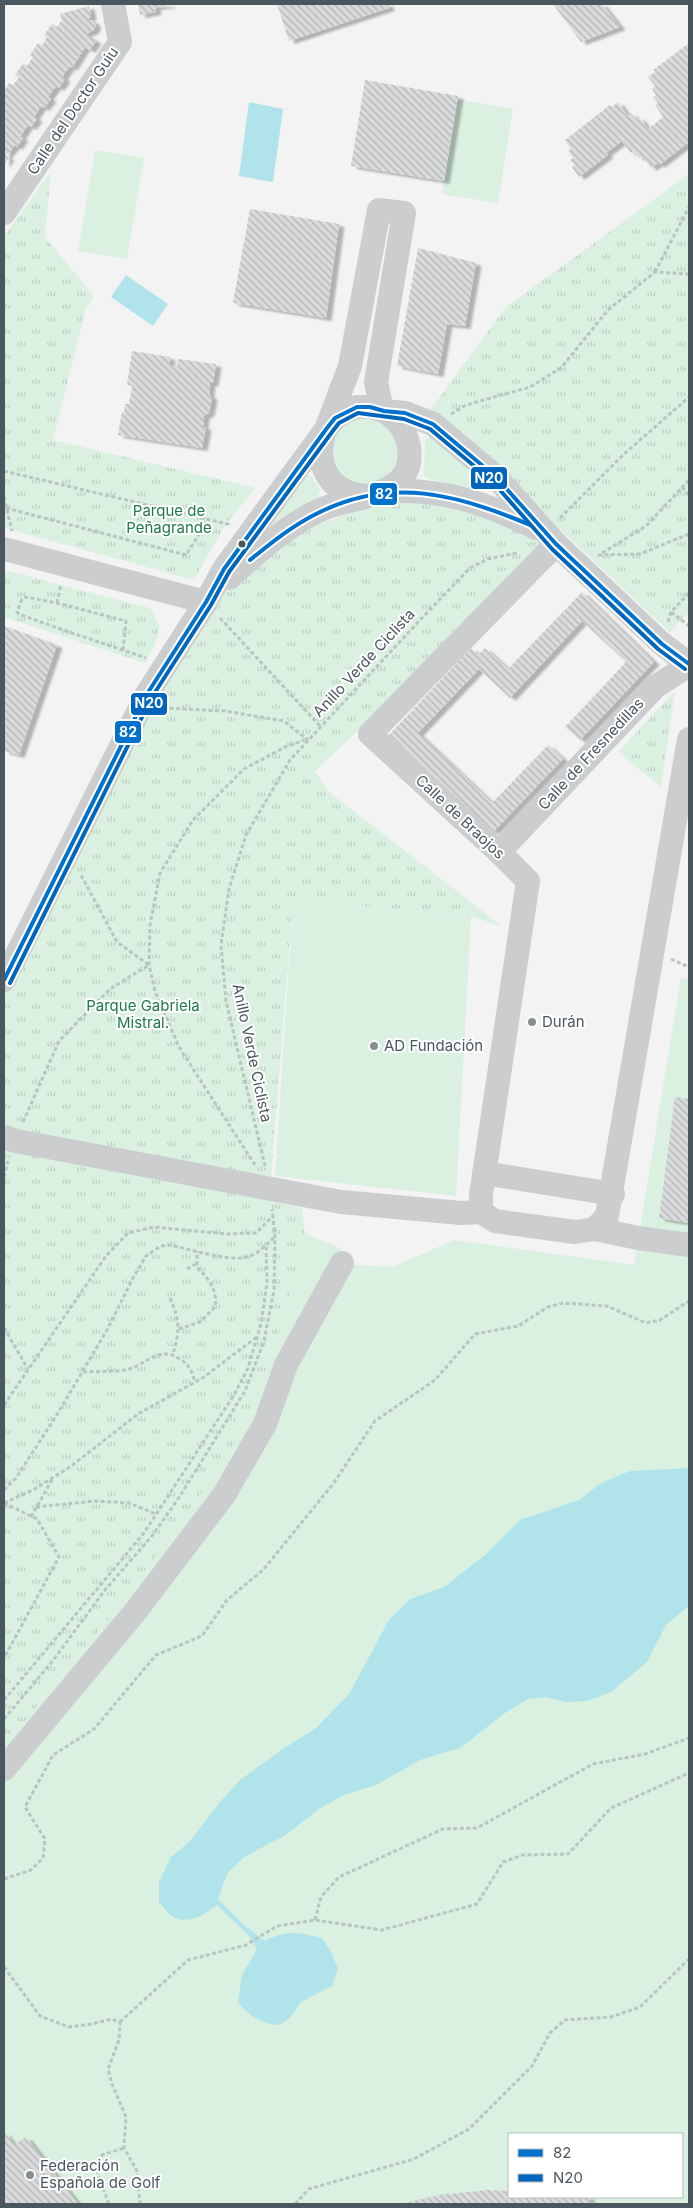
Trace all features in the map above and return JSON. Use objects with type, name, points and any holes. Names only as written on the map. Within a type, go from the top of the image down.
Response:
[{"type":"street","name":"Calle del Doctor Guiu","points":[[4,213],[120,42],[113,4]]},
{"type":"street","points":[[208,598],[271,540],[320,510],[376,493],[395,484],[403,475],[410,451],[408,438],[394,418],[383,411],[376,382],[404,213],[379,210],[350,366],[326,430],[320,455],[328,476],[345,491],[376,493],[411,490],[476,501],[505,512],[550,538]]},
{"type":"street","points":[[4,980],[140,708],[224,569],[335,418],[357,407],[370,407],[383,411],[405,413],[433,424],[496,477],[550,538],[662,644],[689,664]]},
{"type":"street","name":"Calle de Braojos","points":[[480,1212],[484,1173],[528,881],[370,734],[550,538]]},
{"type":"street","points":[[11,551],[208,598]]},
{"type":"street","name":"Calle de Fresnedillas","points":[[499,852],[655,687],[689,664]]},
{"type":"street","points":[[595,1229],[607,1216],[613,1194],[689,739]]},
{"type":"street","points":[[10,1139],[341,1202],[461,1214],[480,1212],[495,1220],[575,1232],[595,1229],[638,1238],[689,1245]]},
{"type":"street","points":[[484,1173],[613,1194]]},
{"type":"street","points":[[4,1769],[135,1612],[224,1494],[265,1424],[286,1365],[342,1263]]},
{"type":"path","points":[[433,424],[466,405],[530,387],[561,368],[608,310],[654,272],[689,207]]},
{"type":"path","points":[[654,272],[689,274]]},
{"type":"path","name":"Anillo Verde Ciclista","points":[[4,1720],[51,1663],[105,1590],[152,1536],[180,1496],[245,1391],[257,1364],[269,1322],[274,1290],[275,1236],[270,1189],[226,1001],[221,945],[229,889],[246,835],[290,760],[470,568],[488,559],[524,551],[550,538],[623,456],[689,397]]},
{"type":"path","points":[[4,471],[237,526]]},
{"type":"path","points":[[689,480],[646,526],[598,555],[640,554],[689,534]]},
{"type":"path","points":[[682,487],[689,495]]},
{"type":"path","points":[[4,497],[11,551]]},
{"type":"path","points":[[6,508],[186,555],[208,520]]},
{"type":"path","points":[[662,644],[671,612],[689,593]]},
{"type":"path","points":[[26,597],[57,603],[126,621],[123,650],[19,614],[17,612],[22,599],[26,597]]},
{"type":"path","points":[[208,598],[320,726]]},
{"type":"path","points":[[671,612],[689,626]]},
{"type":"path","points":[[140,708],[225,711],[284,721],[308,740]]},
{"type":"path","points":[[270,1189],[179,1047],[155,991],[149,965],[150,925],[160,873],[193,820],[244,770],[285,747],[308,740]]},
{"type":"path","points":[[68,852],[117,942],[149,965]]},
{"type":"path","points":[[669,957],[689,967]]},
{"type":"path","points":[[4,1177],[10,1139],[59,1041],[110,989],[149,965]]},
{"type":"path","points":[[4,1405],[106,1256],[128,1233],[154,1227],[226,1234],[256,1233],[273,1216]]},
{"type":"path","points":[[4,1490],[16,1478],[83,1372],[146,1256],[161,1246],[170,1245],[239,1258],[254,1254],[275,1236]]},
{"type":"path","points":[[4,1700],[144,1533],[234,1395],[248,1368],[258,1336],[267,1283],[266,1244]]},
{"type":"path","points":[[179,1329],[200,1322],[215,1306],[215,1291],[207,1277],[196,1264],[197,1251]]},
{"type":"path","points":[[186,1269],[196,1264]]},
{"type":"path","points":[[170,1298],[178,1317],[179,1329],[173,1354]]},
{"type":"path","points":[[4,1879],[30,1870],[43,1858],[45,1839],[25,1807],[53,1756],[94,1729],[156,1655],[202,1636],[227,1600],[262,1570],[333,1484],[375,1420],[435,1380],[475,1334],[518,1326],[548,1307],[563,1303],[606,1306],[646,1323],[660,1320],[689,1300]]},
{"type":"path","points":[[4,1328],[28,1369]]},
{"type":"path","points":[[4,1503],[33,1490],[53,1478],[138,1414],[195,1382],[258,1336]]},
{"type":"path","points":[[83,1372],[127,1370],[152,1357],[165,1353],[173,1354],[191,1369],[195,1382]]},
{"type":"path","points":[[31,1516],[53,1478]]},
{"type":"path","points":[[36,1507],[94,1501],[130,1504],[156,1514]]},
{"type":"path","points":[[4,1503],[37,1519],[59,1556],[4,1658]]},
{"type":"path","points":[[315,1920],[321,1897],[339,1877],[443,1829],[477,1828],[594,1764],[645,1754],[689,1738]]},
{"type":"path","points":[[140,2204],[137,2171],[124,2148],[126,2117],[112,2084],[108,2069],[119,2040],[120,2022],[188,1960],[246,1945],[277,1926],[315,1920],[382,1930],[477,1904],[504,1862],[523,1855],[568,1854],[612,1808],[689,1773]]},
{"type":"path","points":[[295,2204],[309,2189],[414,2159],[469,2129],[532,2066],[550,2033],[566,2020],[611,2017],[640,2007],[689,1959]]},
{"type":"path","points":[[4,1967],[40,2016],[69,2026],[92,2024],[111,2019],[120,2022]]},
{"type":"path","points":[[109,2204],[98,2176],[96,2163],[102,2155],[124,2148]]},
{"type":"green space","points":[[457,99],[513,109],[498,203],[442,194]]},
{"type":"green space","points":[[95,150],[144,158],[127,259],[78,251]]},
{"type":"green space","name":"Parque de Peñagrande","points":[[51,172],[45,237],[94,296],[85,311],[53,440],[256,488],[225,525],[194,580],[4,528],[4,236]]},
{"type":"green space","points":[[689,174],[689,612],[670,632],[539,510],[428,413],[505,308]]},
{"type":"green space","points":[[365,417],[378,420],[389,427],[396,438],[399,451],[396,464],[389,475],[378,482],[365,485],[352,482],[341,475],[334,464],[331,451],[334,438],[341,427],[352,420]]},
{"type":"green space","points":[[431,436],[481,475],[484,486],[482,491],[478,493],[424,477],[425,440]]},
{"type":"green space","points":[[306,473],[312,477],[320,490],[316,500],[273,527],[269,526]]},
{"type":"green space","name":"Parque Gabriela Mistral.","points":[[396,497],[448,505],[556,544],[315,771],[329,792],[503,927],[471,916],[293,900],[270,1189],[44,1147],[302,1208],[305,1234],[283,1320],[261,1389],[227,1458],[117,1609],[4,1746],[4,980],[206,602],[294,533]]},
{"type":"green space","points":[[4,570],[150,608],[160,626],[155,645],[145,663],[4,617]]},
{"type":"green space","points":[[675,691],[661,787],[618,752]]},
{"type":"green space","name":"AD Fundación","points":[[293,900],[471,916],[456,1196],[275,1176]]},
{"type":"green space","points":[[681,977],[689,981],[689,2204],[4,2204],[4,1746],[117,1609],[283,1320],[305,1234],[338,1247],[355,1265],[393,1267],[454,1240],[634,1265]]},
{"type":"water","points":[[249,102],[283,109],[273,182],[239,176]]},
{"type":"water","points":[[126,275],[168,304],[153,326],[111,297]]},
{"type":"water","points":[[689,1468],[689,1606],[666,1625],[647,1662],[611,1692],[587,1701],[567,1702],[544,1697],[528,1699],[505,1713],[460,1748],[420,1760],[376,1785],[344,1795],[319,1809],[284,1836],[244,1857],[227,1874],[218,1899],[243,1924],[265,1941],[287,1933],[322,1938],[338,1968],[332,1986],[301,2002],[291,2017],[280,2025],[267,2023],[247,2012],[238,2002],[242,1975],[257,1949],[249,1936],[217,1905],[202,1915],[185,1920],[173,1917],[167,1912],[159,1902],[159,1882],[171,1857],[190,1841],[220,1802],[240,1780],[316,1728],[349,1694],[389,1620],[410,1599],[444,1587],[484,1556],[520,1520],[579,1500],[601,1483],[630,1471]]},
{"type":"building","points":[[138,4],[170,5],[155,7],[156,12],[140,15]]},
{"type":"building","points":[[277,4],[388,4],[389,8],[289,41]]},
{"type":"building","points":[[553,4],[602,4],[620,27],[581,42]]},
{"type":"building","points":[[89,6],[91,17],[89,20],[93,21],[96,26],[93,31],[85,34],[96,41],[90,50],[85,47],[72,68],[70,66],[62,77],[65,79],[59,88],[56,86],[48,97],[51,99],[44,108],[41,106],[34,117],[37,119],[31,127],[28,125],[20,137],[23,138],[17,147],[15,145],[6,156],[9,158],[4,165],[4,91],[9,83],[13,85],[19,77],[15,75],[23,63],[27,66],[33,57],[30,55],[38,43],[42,46],[47,37],[44,35],[52,24],[57,27],[62,20],[60,14]]},
{"type":"building","points":[[689,43],[689,142],[659,165],[658,163],[651,168],[642,156],[639,158],[633,151],[631,153],[622,141],[606,153],[608,155],[579,177],[572,167],[575,165],[570,160],[573,158],[568,151],[571,149],[565,140],[610,105],[612,107],[618,102],[628,116],[631,113],[636,120],[639,117],[648,129],[663,117],[655,105],[658,103],[653,97],[656,95],[652,89],[655,86],[648,77],[655,72],[653,70]]},
{"type":"building","points":[[365,80],[458,96],[444,181],[351,166]]},
{"type":"building","points":[[250,209],[339,224],[326,318],[233,303]]},
{"type":"building","points":[[418,248],[476,263],[465,326],[447,324],[438,374],[397,366]]},
{"type":"building","points":[[132,351],[170,357],[169,365],[177,367],[178,359],[216,364],[213,383],[210,383],[209,394],[212,398],[209,413],[204,416],[203,427],[206,427],[202,448],[118,435],[122,412],[124,413],[125,404],[129,404],[132,386],[127,385]]},
{"type":"building","points":[[582,592],[654,662],[580,740],[565,727],[626,662],[582,621],[510,698],[479,669],[418,733],[492,803],[548,745],[563,759],[493,832],[389,735],[471,648],[478,655],[485,648],[508,669]]},
{"type":"building","points":[[4,626],[57,645],[19,755],[4,751]]},
{"type":"building","points":[[675,1097],[689,1099],[689,1223],[659,1218]]},
{"type":"building","name":"Federación Española de Golf","points":[[4,2132],[14,2145],[26,2137],[78,2204],[4,2204]]},
{"type":"building","points":[[488,2190],[508,2191],[508,2198],[589,2198],[590,2202],[598,2204],[400,2204],[439,2195]]},
{"type":"transit line","name":"82","points":[[4,980],[147,694],[206,602],[224,569],[335,418],[357,407],[370,407],[384,411],[405,413],[433,424],[496,477],[556,544],[662,644],[689,664]]},
{"type":"transit line","name":"N20","points":[[10,983],[152,697],[211,605],[229,572],[339,423],[358,413],[404,419],[430,429],[492,481],[552,549],[658,649],[685,669]]},
{"type":"transit line","name":"82","points":[[250,560],[282,535],[316,514],[343,502],[371,495],[397,493],[424,494],[450,498],[477,505],[530,525]]},
{"type":"place","name":"Durán","points":[[532,1022]]},
{"type":"place","name":"AD Fundación","points":[[374,1046]]},
{"type":"place","name":"Federación Española de Golf","points":[[30,2175]]}]
